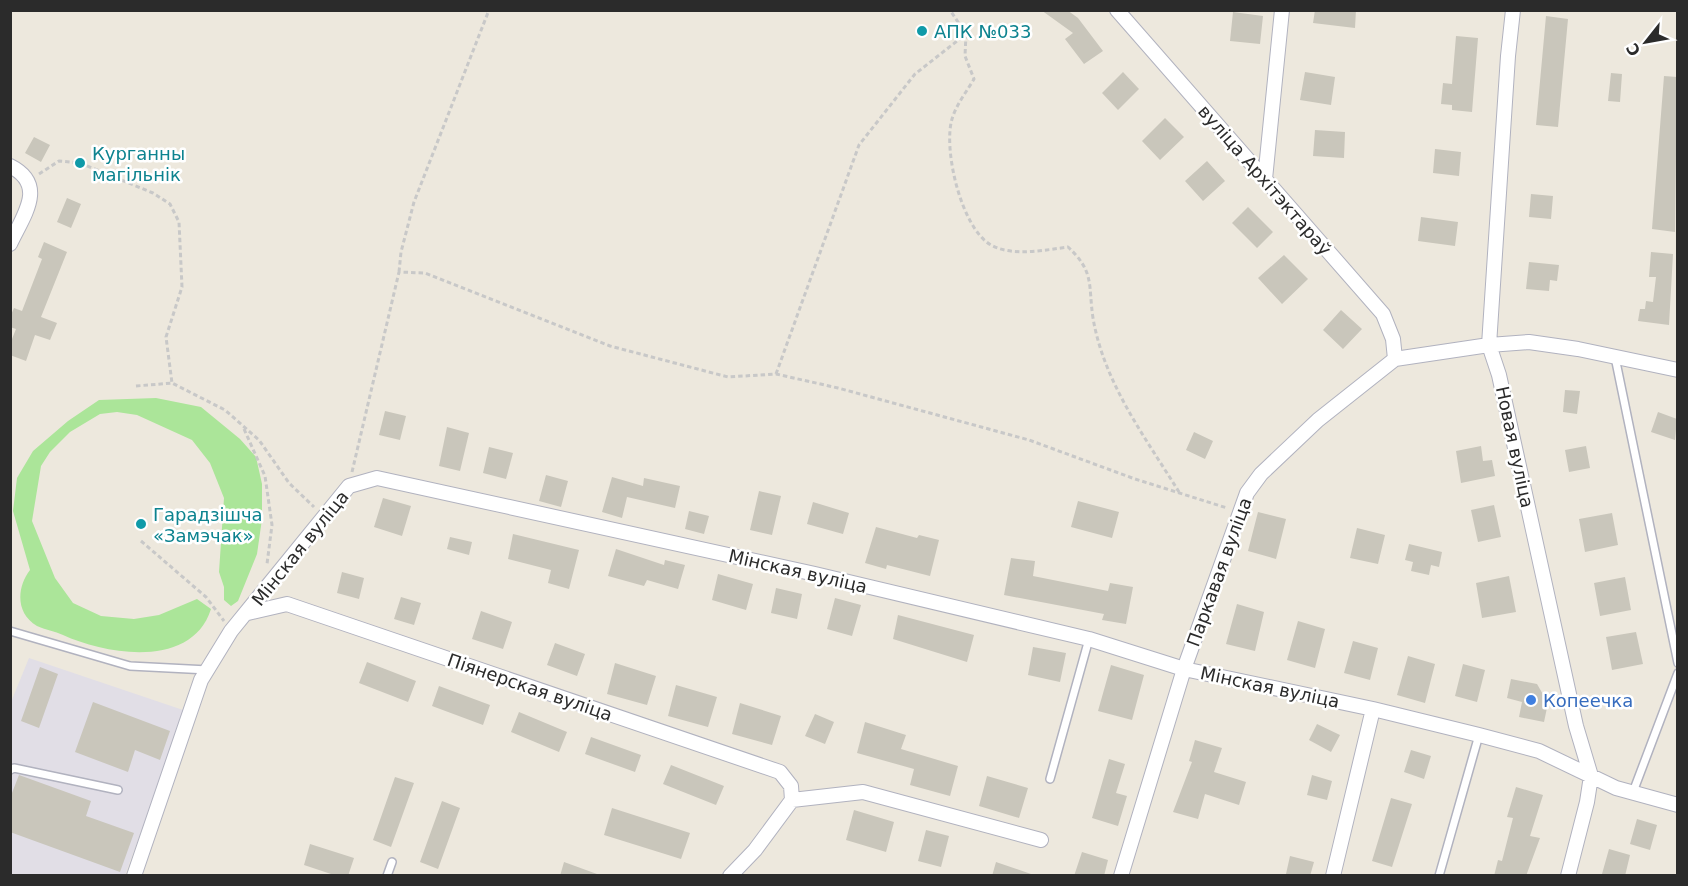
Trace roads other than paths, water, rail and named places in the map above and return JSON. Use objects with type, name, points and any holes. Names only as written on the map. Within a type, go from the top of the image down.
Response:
[{"type":"street","name":"вуліца Архітэктараў","points":[[1117,10],[1383,314],[1393,339],[1395,359]]},
{"type":"street","points":[[1264,179],[1282,10]]},
{"type":"street","name":"Новая вуліца","points":[[1513,10],[1489,345],[1499,375],[1576,726],[1591,776],[1587,802],[1568,876]]},
{"type":"street","points":[[10,166],[28,180],[32,196],[10,244]]},
{"type":"street","name":"Паркавая вуліца","points":[[1121,876],[1184,669],[1247,493],[1262,474],[1318,420],[1395,359],[1489,345],[1529,342],[1677,370]]},
{"type":"street","name":"Мінская вуліца","points":[[134,876],[201,680],[231,631],[248,613],[263,590],[349,486],[376,478],[814,574],[1089,639],[1184,669],[1373,709],[1479,735],[1539,752],[1616,788],[1677,805]]},
{"type":"street","name":"Піянерская вуліца","points":[[248,613],[287,604],[780,772],[791,786],[792,800]]},
{"type":"street","points":[[1333,876],[1373,709]]},
{"type":"street","points":[[730,876],[755,850],[792,800],[863,792],[1041,840]]},
{"type":"lane","points":[[1615,357],[1677,663]]},
{"type":"lane","points":[[10,632],[130,666],[208,670]]},
{"type":"lane","points":[[1050,779],[1089,639]]},
{"type":"lane","points":[[1633,792],[1677,673]]},
{"type":"lane","points":[[1439,876],[1479,735]]},
{"type":"lane","points":[[10,770],[23,769],[118,790]]},
{"type":"lane","points":[[387,876],[392,862]]},
{"type":"place","name":"АПК №033","points":[[922,31]]},
{"type":"place","name":"Курганны магільнік","points":[[80,163]]},
{"type":"place","name":"Гарадзішча «Замэчак»","points":[[141,524]]},
{"type":"place","name":"Копеечка","points":[[1531,700]]}]
